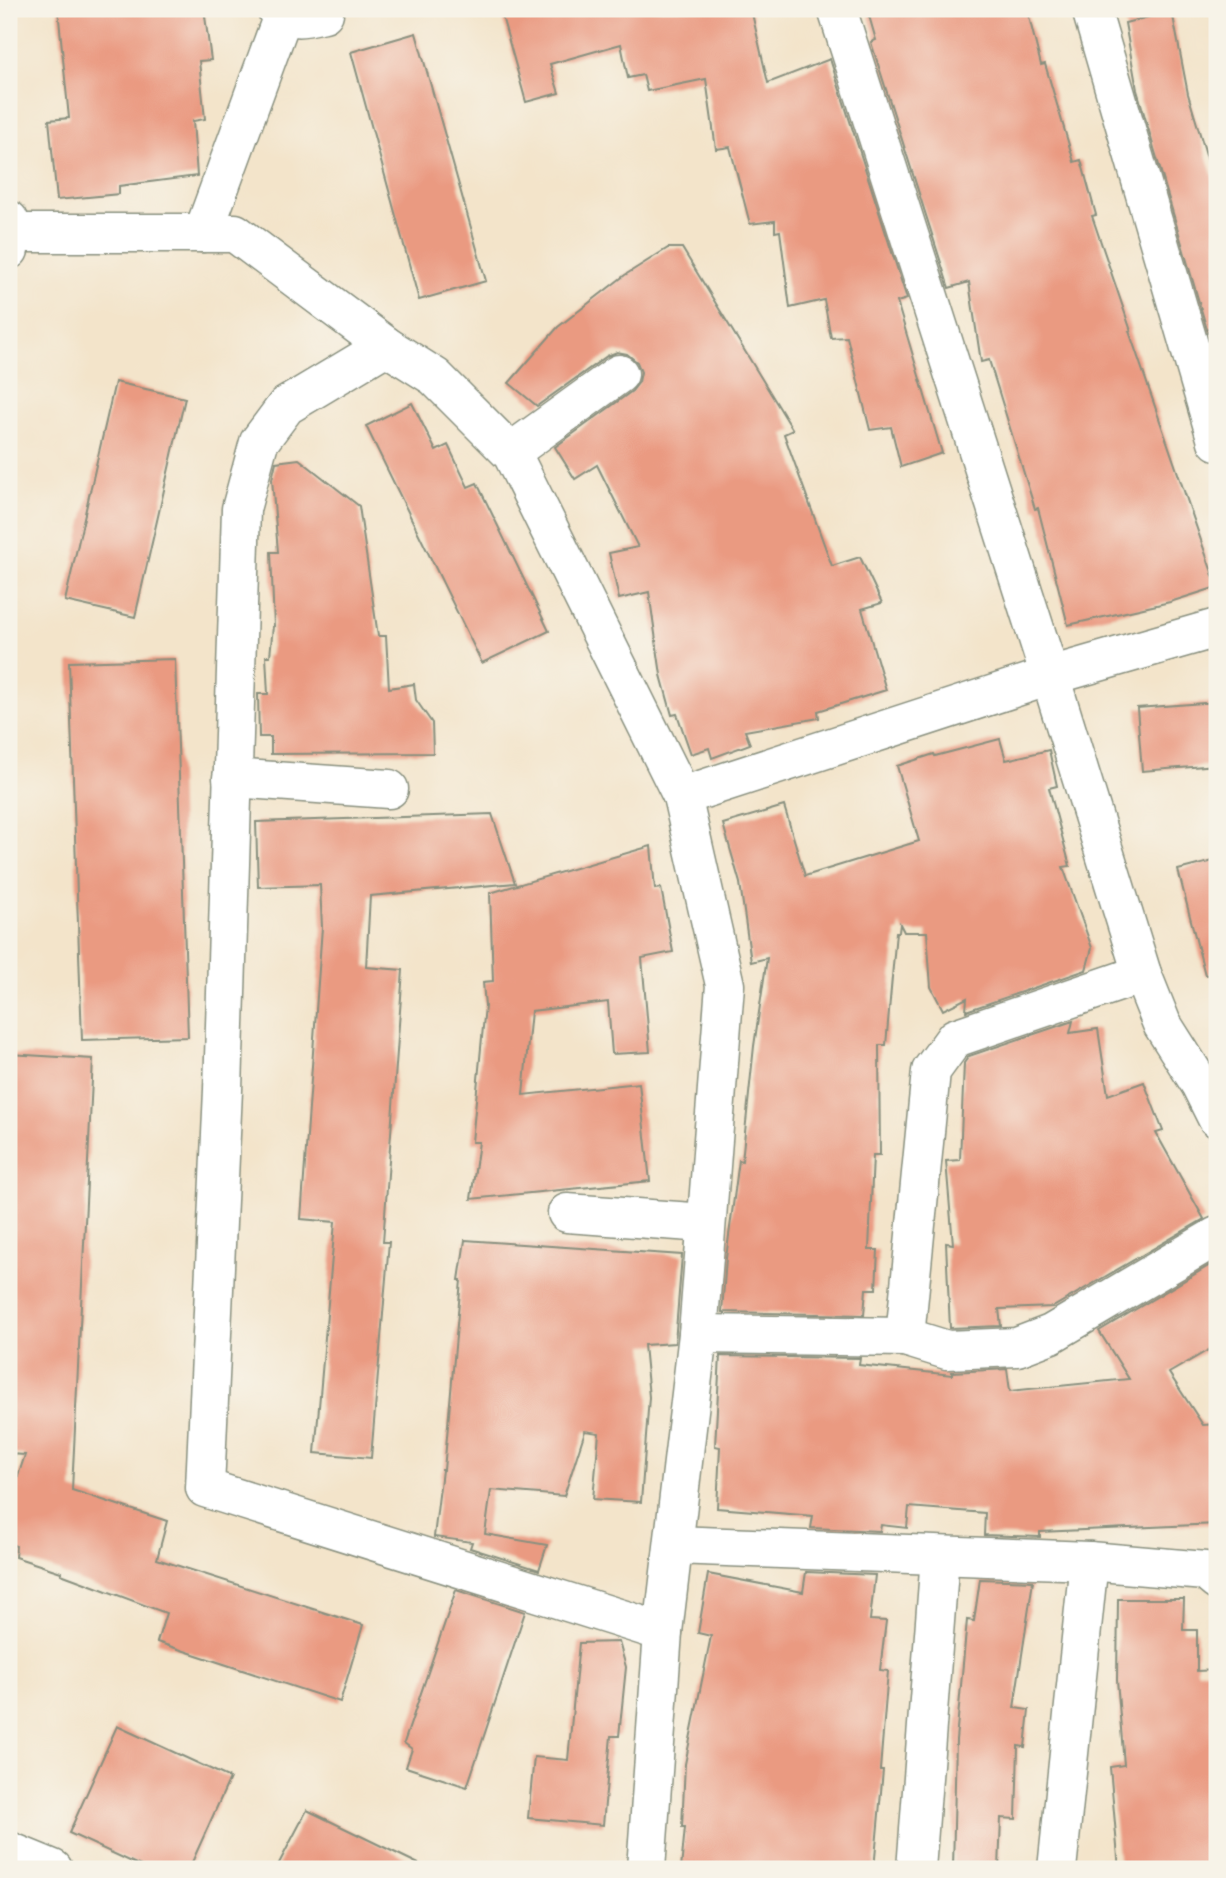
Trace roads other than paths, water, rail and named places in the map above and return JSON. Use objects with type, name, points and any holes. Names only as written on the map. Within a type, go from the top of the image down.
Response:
[{"type":"street","points":[[837,9],[1142,974],[1162,1024],[1209,1080],[1217,1118]]},
{"type":"street","points":[[1091,9],[1205,359],[1217,441]]},
{"type":"street","points":[[203,233],[279,12],[301,18],[324,13]]},
{"type":"street","points":[[9,234],[235,233],[386,346],[435,377],[511,452],[682,796],[725,985],[698,1335],[663,1632],[646,1869]]},
{"type":"street","points":[[386,346],[286,406],[259,442],[240,509],[223,1077],[205,1488],[663,1632]]},
{"type":"street","points":[[511,452],[619,373]]},
{"type":"street","points":[[682,796],[1050,676],[1217,628]]},
{"type":"street","points":[[232,778],[389,789]]},
{"type":"street","points":[[905,1337],[931,1071],[954,1038],[1142,974]]},
{"type":"street","points":[[567,1213],[706,1223]]},
{"type":"street","points":[[698,1335],[905,1337],[947,1350],[1017,1347],[1051,1334],[1217,1236]]},
{"type":"street","points":[[674,1545],[1089,1561],[1205,1571],[1217,1581]]},
{"type":"street","points":[[916,1869],[940,1556]]},
{"type":"street","points":[[1057,1869],[1089,1561]]},
{"type":"street","points":[[10,1854],[53,1869]]}]
